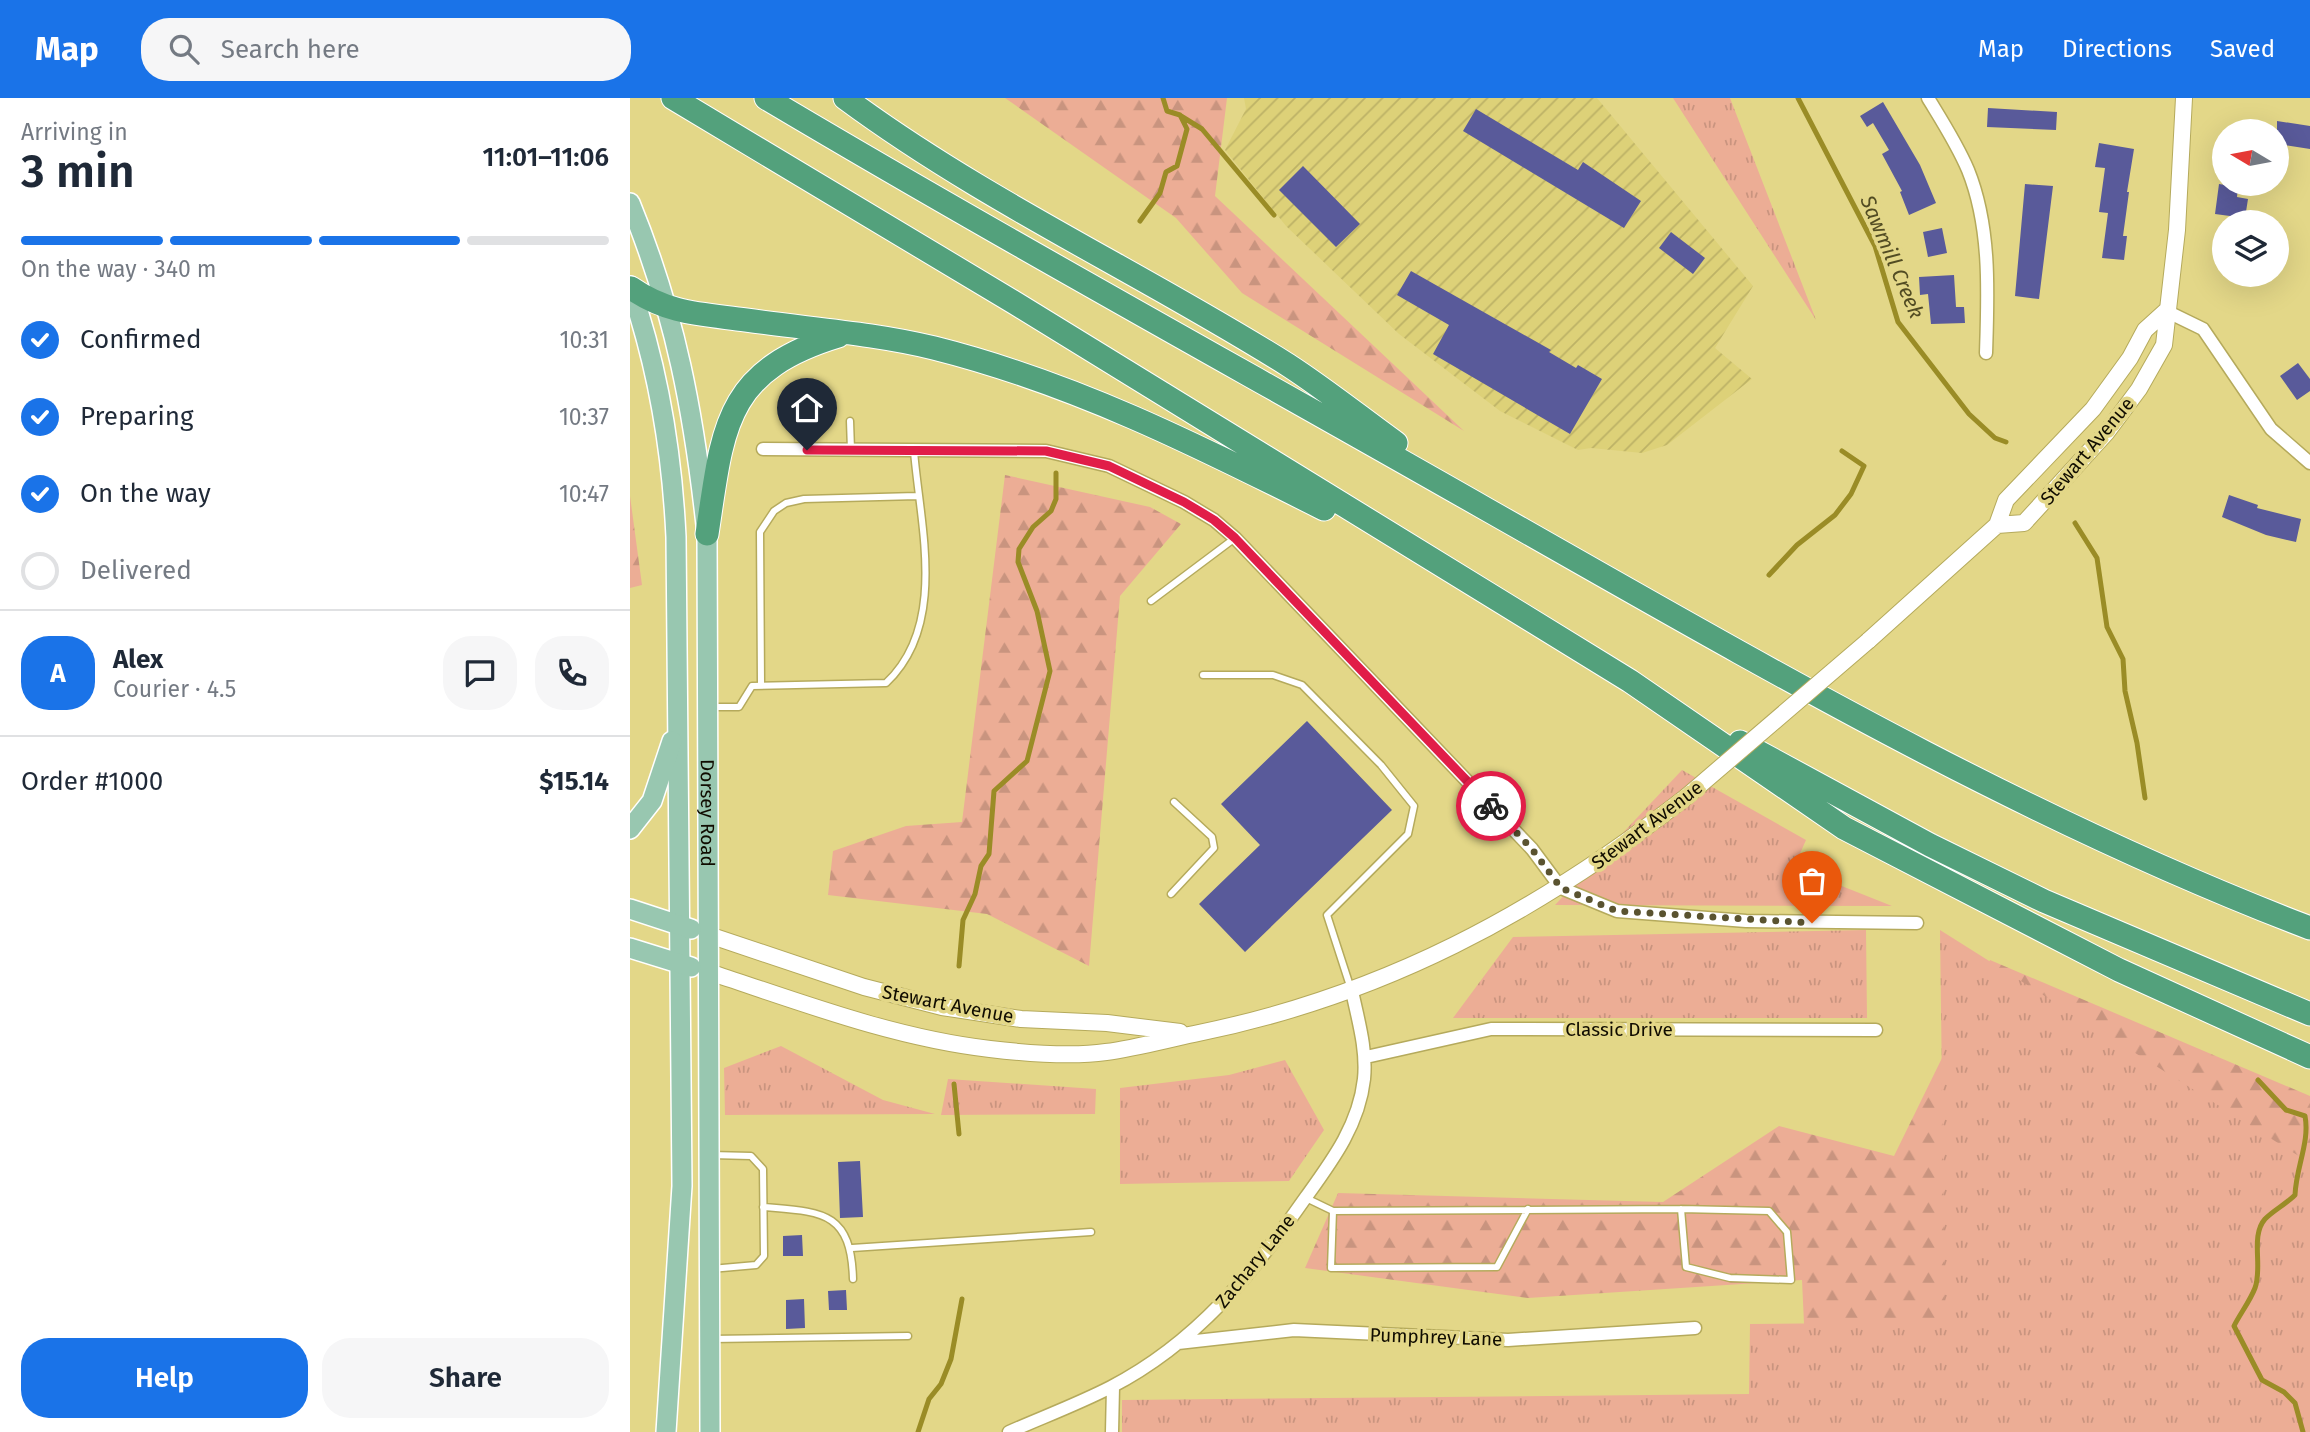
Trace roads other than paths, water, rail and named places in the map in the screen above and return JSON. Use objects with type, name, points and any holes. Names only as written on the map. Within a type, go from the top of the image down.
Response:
[{"type":"highway","points":[[659,98],[793,169]]},
{"type":"highway","points":[[673,98],[1630,681],[1844,828],[2119,970],[2310,1057]]},
{"type":"highway","points":[[766,98],[1496,514],[1967,776],[2092,835],[2310,928]]},
{"type":"highway","points":[[845,98],[929,157],[988,193],[1289,366],[1496,514]]},
{"type":"highway","points":[[630,287],[669,310],[878,337],[931,347],[1046,380],[1161,428],[1456,574]]},
{"type":"highway","points":[[707,534],[723,435],[729,417],[743,396],[758,377],[779,359],[802,347],[845,334]]},
{"type":"highway","points":[[1630,681],[1930,845],[2132,941],[2310,1014]]},
{"type":"main road","name":"Dorsey Road","points":[[630,203],[669,310],[696,436],[707,534],[710,1432]]},
{"type":"main road","name":"Dorsey Road","points":[[630,287],[656,383],[672,475],[679,716],[682,1186],[666,1432]]},
{"type":"main road","points":[[630,829],[652,802],[662,779],[679,716]]},
{"type":"main road","points":[[630,909],[709,935]]},
{"type":"main road","points":[[630,948],[709,972]]},
{"type":"street","points":[[1928,98],[1968,169],[1980,211],[1986,273],[1986,353]]},
{"type":"street","name":"Stewart Avenue","points":[[1997,525],[2024,523],[2114,424],[2139,389],[2164,345],[2177,230],[2184,98]]},
{"type":"street","points":[[2166,311],[2203,329],[2271,429],[2310,463]]},
{"type":"street","name":"Stewart Avenue","points":[[709,972],[894,1030],[988,1049],[1104,1053],[1287,1013],[1352,990],[1479,933],[1561,888],[1686,797],[1868,641],[1997,525],[2006,500],[2093,409],[2130,358],[2144,330],[2166,311]]},
{"type":"street","points":[[763,449],[1046,451],[1109,466],[1184,502],[1214,520],[1235,538],[1532,849],[1561,888],[1617,911],[1746,921],[1917,923]]},
{"type":"street","name":"Stewart Avenue","points":[[709,935],[864,986],[942,1007],[1021,1019],[1107,1024],[1195,1034]]},
{"type":"street","name":"Zachary Lane","points":[[1009,1432],[1112,1387],[1178,1343],[1229,1299],[1264,1257],[1306,1198],[1352,1125],[1360,1101],[1366,1057],[1352,990]]},
{"type":"street","name":"Classic Drive","points":[[1366,1057],[1491,1029],[1876,1030]]},
{"type":"street","name":"Pumphrey Lane","points":[[1178,1343],[1294,1330],[1508,1340],[1695,1328]]},
{"type":"street","points":[[1112,1387],[1112,1432]]},
{"type":"lane","points":[[850,421],[850,450]]},
{"type":"lane","points":[[709,707],[740,707],[752,686],[761,684],[886,683],[902,668],[920,622],[925,593],[924,530],[917,496],[914,451]]},
{"type":"lane","points":[[761,684],[758,556],[760,532],[774,511],[786,503],[804,499],[917,496]]},
{"type":"lane","points":[[1151,601],[1235,538]]},
{"type":"lane","points":[[1203,675],[1273,674],[1303,685],[1415,806],[1408,834],[1327,915],[1352,990]]},
{"type":"lane","points":[[1171,894],[1214,848],[1212,837],[1174,802]]},
{"type":"lane","points":[[709,1156],[751,1156],[758,1160],[763,1169],[764,1207],[761,1261],[756,1265],[709,1269]]},
{"type":"lane","points":[[1306,1198],[1333,1211],[1528,1209],[1681,1209],[1769,1211],[1787,1232],[1791,1280],[1730,1278],[1686,1267],[1681,1209]]},
{"type":"lane","points":[[764,1207],[818,1212],[838,1225],[852,1248],[853,1279]]},
{"type":"lane","points":[[1333,1211],[1331,1268],[1470,1268],[1497,1267],[1528,1209]]},
{"type":"lane","points":[[852,1248],[1091,1232]]},
{"type":"lane","points":[[709,1339],[908,1336]]},
{"type":"waterway","points":[[1140,221],[1160,193],[1166,172],[1177,166],[1187,129],[1180,115],[1167,111],[1163,98]]},
{"type":"waterway","name":"Sawmill Creek","points":[[1798,98],[1875,246],[1898,322],[1969,414],[1995,438],[2006,442]]},
{"type":"waterway","points":[[1181,116],[1202,129],[1274,215]]},
{"type":"waterway","points":[[1769,575],[1797,545],[1835,515],[1851,494],[1864,466],[1842,451]]},
{"type":"waterway","points":[[959,966],[963,920],[975,894],[981,866],[989,854],[994,791],[1027,761],[1050,671],[1037,611],[1018,562],[1019,549],[1033,527],[1051,511],[1056,499],[1056,473]]},
{"type":"waterway","name":"Sawmill Creek","points":[[2075,523],[2097,558],[2107,627],[2123,659],[2125,691],[2137,743],[2145,798]]},
{"type":"waterway","name":"Sawmill Creek","points":[[2258,1080],[2286,1110],[2305,1116],[2306,1135],[2295,1195],[2265,1219],[2261,1226],[2257,1243],[2258,1271],[2255,1288],[2234,1326],[2262,1380],[2284,1392],[2295,1403],[2303,1432]]},
{"type":"waterway","points":[[954,1084],[959,1134]]},
{"type":"waterway","points":[[918,1432],[929,1399],[941,1384],[951,1359],[962,1299]]}]
